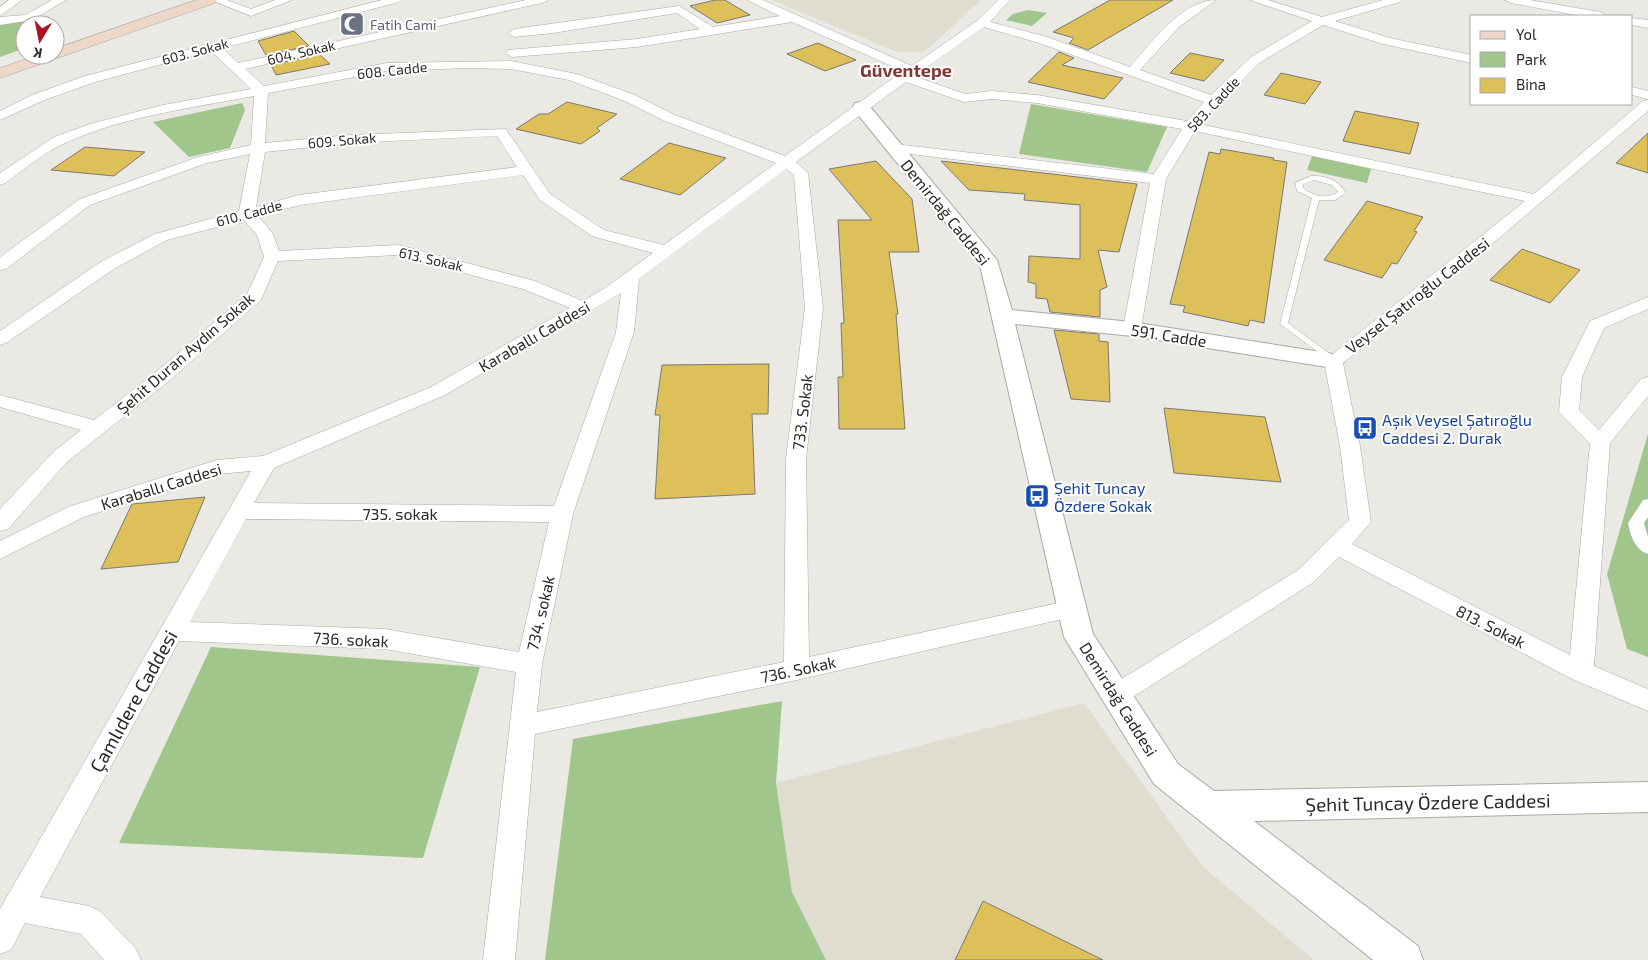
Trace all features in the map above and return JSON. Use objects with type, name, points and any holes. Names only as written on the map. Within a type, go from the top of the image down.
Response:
[{"type":"main road","points":[[65,41],[185,0]]},
{"type":"main road","points":[[65,51],[210,0]]},
{"type":"main road","points":[[0,63],[15,58]]},
{"type":"main road","points":[[0,73],[24,65]]},
{"type":"street","points":[[0,13],[16,0]]},
{"type":"street","points":[[0,21],[28,18],[60,0]]},
{"type":"street","points":[[217,0],[251,13],[286,0]]},
{"type":"street","name":"603. Sokak","points":[[0,116],[37,98],[90,79],[395,0]]},
{"type":"street","name":"604. Sokak","points":[[235,67],[514,19],[542,0]]},
{"type":"street","points":[[753,0],[964,98],[992,95],[1037,99],[1191,126],[1536,199]]},
{"type":"street","name":"Karaballı Caddesi","points":[[0,551],[76,512],[217,467],[266,463],[438,391],[584,307],[631,277],[861,107],[982,23],[1004,0]]},
{"type":"street","points":[[1132,72],[1175,24],[1210,0]]},
{"type":"street","points":[[1256,0],[1387,41],[1470,59]]},
{"type":"street","name":"583. Cadde","points":[[1132,329],[1158,178],[1191,126],[1255,60],[1321,21],[1396,0]]},
{"type":"street","points":[[1511,0],[1594,15]]},
{"type":"street","points":[[712,32],[679,9],[553,29],[514,19],[512,59],[637,43],[712,32],[793,18]]},
{"type":"street","points":[[1633,22],[1648,24]]},
{"type":"street","points":[[982,23],[1043,40],[1214,101]]},
{"type":"street","points":[[214,47],[261,91],[258,148],[247,213],[265,234],[272,258]]},
{"type":"street","name":"608. Cadde","points":[[0,180],[60,140],[95,127],[163,109],[387,67],[467,64],[512,59],[572,77],[630,98],[670,118],[786,162]]},
{"type":"street","points":[[1633,91],[1648,95]]},
{"type":"street","name":"Veysel Şatıroğlu Caddesi","points":[[1116,695],[1306,576],[1360,522],[1350,446],[1333,361],[1454,267],[1596,151],[1648,104]]},
{"type":"street","name":"Demirdağ Caddesi","points":[[861,107],[990,264],[1079,637],[1166,774],[1404,960]]},
{"type":"street","name":"609. Sokak","points":[[0,265],[85,202],[202,160],[258,148],[414,135],[501,132],[545,197],[598,233],[666,251]]},
{"type":"street","points":[[894,148],[1158,178]]},
{"type":"street","name":"733. Sokak","points":[[786,162],[801,173],[814,308],[796,460],[796,670]]},
{"type":"street","name":"610. Cadde","points":[[0,339],[108,265],[161,237],[299,200],[527,170]]},
{"type":"street","name":"613. Sokak","points":[[272,258],[310,253],[398,250],[529,286],[584,307]]},
{"type":"street","name":"Şehit Duran Aydın Sokak","points":[[0,523],[60,457],[162,377],[255,296],[272,258]]},
{"type":"street","name":"734. sokak","points":[[499,960],[529,664],[562,514],[625,332],[631,277]]},
{"type":"street","points":[[1600,442],[1569,412],[1572,377],[1596,325],[1648,302]]},
{"type":"street","name":"591. Cadde","points":[[1003,316],[1132,329],[1333,361]]},
{"type":"street","points":[[1580,672],[1600,442],[1648,383]]},
{"type":"street","points":[[0,401],[97,428]]},
{"type":"street","name":"Çamlıdere Caddesi","points":[[0,939],[266,463]]},
{"type":"street","points":[[1648,504],[1636,523],[1638,535],[1648,548]]},
{"type":"street","name":"735. sokak","points":[[238,512],[562,514]]},
{"type":"street","name":"813. Sokak","points":[[1336,546],[1580,672],[1648,700]]},
{"type":"street","name":"736. Sokak","points":[[522,726],[796,670],[1072,608]]},
{"type":"street","name":"736. sokak","points":[[172,631],[384,639],[529,664]]},
{"type":"street","name":"Şehit Tuncay Özdere Caddesi","points":[[1209,807],[1648,797]]},
{"type":"street","points":[[18,907],[89,920],[125,960]]},
{"type":"lane","points":[[1308,179],[1322,179],[1334,183],[1342,190],[1340,195],[1336,197],[1316,198],[1303,192],[1300,189],[1299,182],[1308,179]]},
{"type":"lane","points":[[1316,198],[1284,324],[1333,361]]},
{"type":"shaded area","points":[[772,0],[981,0],[924,52],[897,52]]},
{"type":"shaded area","points":[[1084,703],[1202,866],[1314,960],[826,960],[792,892],[776,783]]},
{"type":"green space","points":[[1028,10],[1047,13],[1032,26],[1006,20],[1013,14]]},
{"type":"green space","points":[[15,21],[15,52],[0,57],[0,23]]},
{"type":"green space","points":[[242,103],[245,110],[230,148],[189,157],[153,122]]},
{"type":"green space","points":[[1031,104],[1167,127],[1147,172],[1019,154]]},
{"type":"green space","points":[[1312,156],[1371,169],[1367,183],[1307,170]]},
{"type":"green space","points":[[1648,434],[1648,657],[1627,649],[1607,574]]},
{"type":"green space","points":[[211,647],[480,667],[423,858],[119,843]]},
{"type":"green space","points":[[782,701],[776,783],[792,892],[826,960],[545,960],[573,739]]},
{"type":"building","points":[[715,0],[725,0],[750,15],[717,23],[690,6]]},
{"type":"building","points":[[1110,0],[1173,0],[1088,50],[1069,43],[1074,38],[1053,32]]},
{"type":"building","points":[[294,31],[309,46],[266,55],[258,41]]},
{"type":"building","points":[[818,43],[856,60],[825,71],[787,54]]},
{"type":"building","points":[[1059,52],[1074,58],[1062,65],[1123,78],[1104,99],[1028,82]]},
{"type":"building","points":[[1190,53],[1224,60],[1204,81],[1170,73]]},
{"type":"building","points":[[319,54],[330,64],[276,75],[271,65]]},
{"type":"building","points":[[1281,73],[1321,82],[1305,104],[1264,95]]},
{"type":"building","points":[[567,102],[617,114],[597,128],[600,131],[581,144],[516,129],[539,114],[548,114]]},
{"type":"building","points":[[1355,111],[1419,123],[1410,154],[1343,141]]},
{"type":"building","points":[[1648,133],[1648,173],[1616,163]]},
{"type":"building","points":[[669,143],[726,158],[680,195],[620,179]]},
{"type":"building","points":[[85,147],[145,152],[114,176],[51,170]]},
{"type":"building","points":[[1221,149],[1287,162],[1264,323],[1250,320],[1248,326],[1183,312],[1185,306],[1170,304],[1209,152],[1220,154]]},
{"type":"building","points":[[876,161],[912,199],[919,252],[889,252],[898,314],[896,314],[905,429],[839,429],[838,377],[843,377],[841,323],[844,323],[838,220],[872,220],[829,169]]},
{"type":"building","points":[[941,161],[1137,184],[1119,252],[1098,250],[1107,287],[1100,290],[1100,317],[1050,312],[1047,299],[1036,298],[1036,284],[1028,282],[1029,256],[1080,259],[1080,205],[1024,200],[1025,194],[969,190]]},
{"type":"building","points":[[1367,201],[1423,217],[1414,231],[1417,232],[1397,264],[1392,263],[1382,278],[1324,260]]},
{"type":"building","points":[[1522,249],[1580,270],[1550,303],[1490,280]]},
{"type":"building","points":[[1054,330],[1099,334],[1099,341],[1108,342],[1110,402],[1071,399]]},
{"type":"building","points":[[769,364],[768,414],[752,414],[755,494],[655,499],[660,415],[655,415],[662,365]]},
{"type":"building","points":[[1164,408],[1265,417],[1281,482],[1174,473]]},
{"type":"building","points":[[205,497],[178,562],[101,569],[132,504]]},
{"type":"building","points":[[983,901],[1103,960],[955,960]]},
{"type":"place","name":"Fatih Cami","points":[[352,24]]},
{"type":"place","name":"Aşık Veysel Şatıroğlu Caddesi 2. Durak","points":[[1365,428]]},
{"type":"place","name":"Şehit Tuncay Özdere Sokak","points":[[1037,496]]},
{"type":"district","name":"Güventepe","points":[[906,70]]}]
